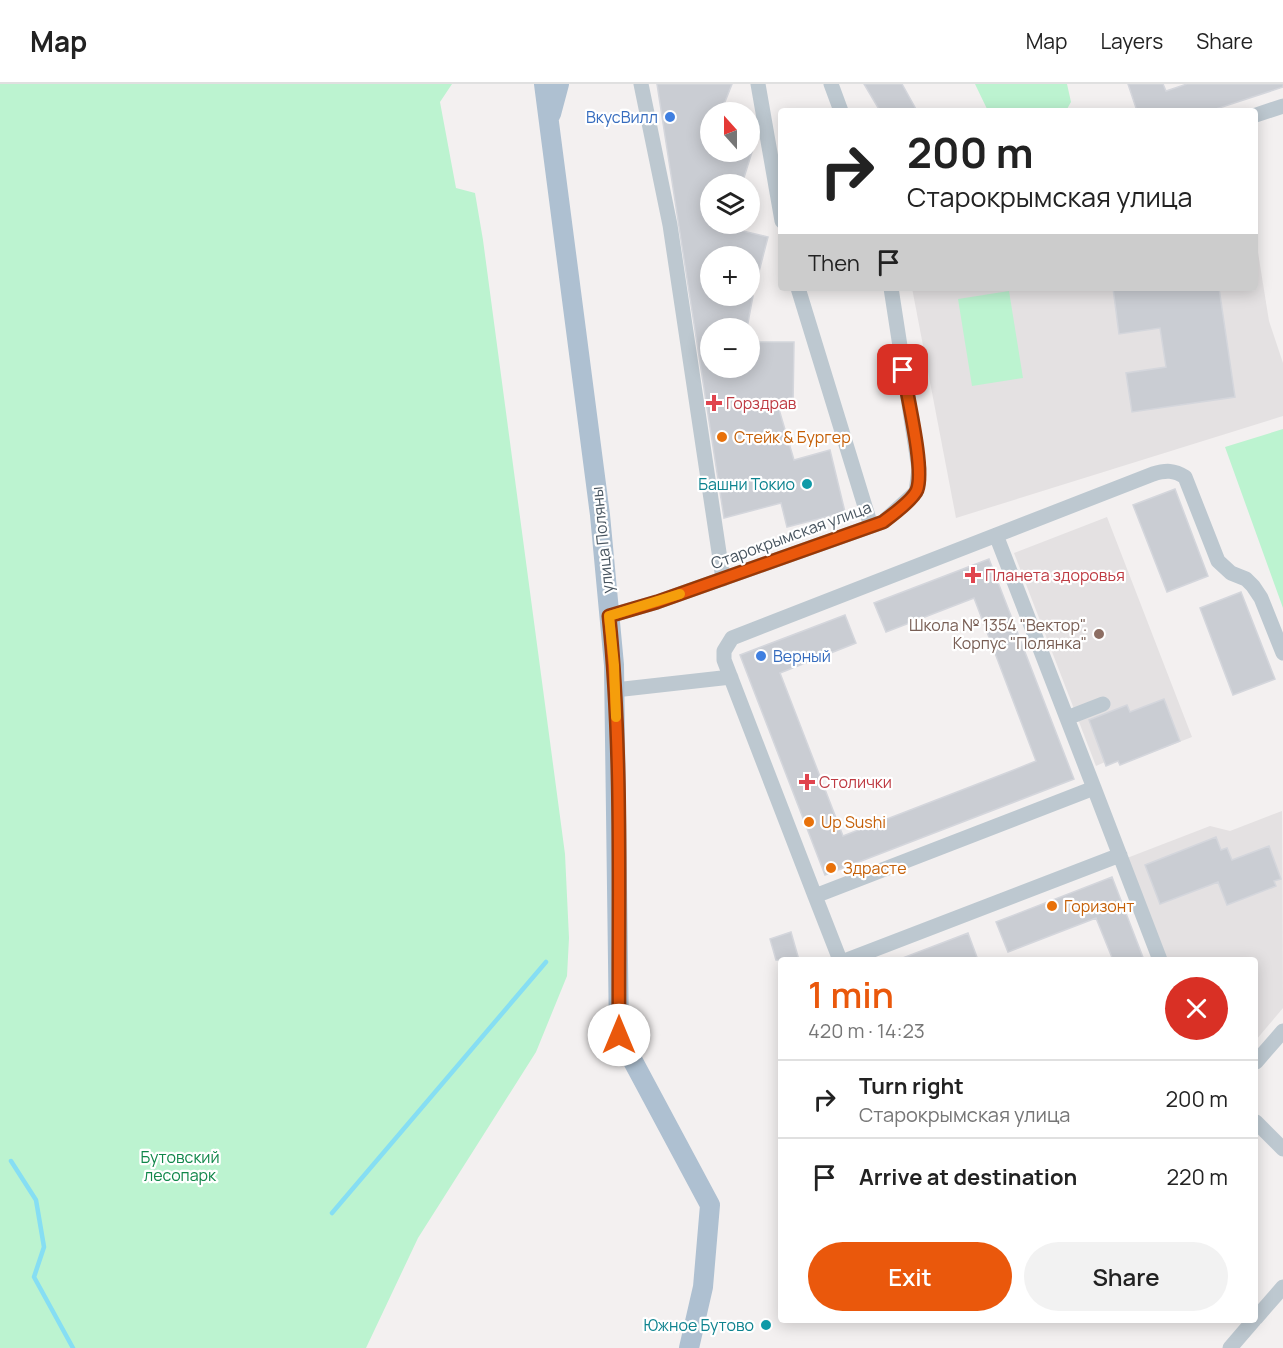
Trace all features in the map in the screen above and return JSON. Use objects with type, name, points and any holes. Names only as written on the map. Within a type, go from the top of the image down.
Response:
[{"type":"main road","name":"улица Поляны","points":[[544,84],[600,515],[615,690],[619,1035],[710,1205],[704,1287],[689,1348]]},
{"type":"main road","points":[[549,119],[559,84]]},
{"type":"street","points":[[641,84],[670,225],[723,579]]},
{"type":"street","points":[[758,84],[778,198]]},
{"type":"street","points":[[831,84],[840,108]]},
{"type":"street","points":[[1258,114],[1283,106]]},
{"type":"street","points":[[799,291],[871,526]]},
{"type":"street","name":"Старокрымская улица","points":[[609,616],[657,602],[883,522],[916,492],[919,469],[891,291]]},
{"type":"street","points":[[839,957],[724,660],[724,651],[732,638],[1163,471],[1178,472],[1185,477],[1218,561],[1231,573],[1246,579],[1253,586],[1261,598],[1283,653]]},
{"type":"street","points":[[996,535],[1159,957]]},
{"type":"street","points":[[615,690],[730,677]]},
{"type":"street","points":[[1067,718],[1103,704]]},
{"type":"street","points":[[815,896],[1094,788]]},
{"type":"street","points":[[855,957],[1120,855]]},
{"type":"street","points":[[1258,1060],[1283,1031]]},
{"type":"street","points":[[1258,1124],[1283,1149]]},
{"type":"street","points":[[1258,1316],[1283,1287]]},
{"type":"street","points":[[1230,1348],[1252,1323]]},
{"type":"shaded area","points":[[1258,252],[1269,321],[1283,363],[1283,416],[956,518],[913,291],[1258,291]]},
{"type":"shaded area","name":"Школа № 1354 \"Вектор\". Корпус \"Полянка\"","points":[[1107,517],[1192,737],[1120,765],[1118,761],[1106,766],[1105,762],[1096,766],[1014,553]]},
{"type":"shaded area","points":[[1282,811],[1283,1008],[1258,1038],[1258,957],[1166,957],[1127,858],[1210,826],[1230,831]]},
{"type":"green space","name":"Бутовский лесопарк","points":[[0,84],[452,84],[440,102],[456,188],[475,193],[483,240],[565,854],[569,938],[567,976],[536,1052],[418,1238],[366,1348],[0,1348]]},
{"type":"green space","points":[[975,84],[1067,84],[1071,102],[1068,108],[987,108]]},
{"type":"green space","points":[[1009,291],[1023,378],[972,386],[958,299]]},
{"type":"green space","points":[[1283,429],[1283,608],[1225,447]]},
{"type":"building","points":[[657,84],[732,84],[725,102],[700,102],[700,162],[749,162],[745,174],[700,174],[700,234],[755,234],[768,237],[760,268],[760,246],[700,246],[700,306],[751,306],[749,318],[700,318],[700,363]]},
{"type":"building","points":[[864,84],[902,84],[915,108],[878,108]]},
{"type":"building","points":[[1128,84],[1163,84],[1166,91],[1187,84],[1283,84],[1283,87],[1219,108],[1136,108]]},
{"type":"building","points":[[1113,291],[1219,291],[1235,397],[1132,412],[1126,373],[1166,367],[1160,328],[1119,334]]},
{"type":"building","points":[[760,342],[794,342],[793,406],[778,406],[794,460],[830,450],[845,512],[787,527],[781,503],[724,518],[702,378],[760,378]]},
{"type":"building","points":[[1175,489],[1208,576],[1167,592],[1133,505]]},
{"type":"building","points":[[989,559],[1074,779],[825,875],[740,655],[845,615],[856,643],[780,673],[843,836],[1036,761],[974,598],[886,632],[874,603]]},
{"type":"building","points":[[1241,592],[1275,679],[1233,695],[1200,608]]},
{"type":"building","points":[[1164,699],[1180,741],[1120,765],[1118,761],[1106,766],[1089,720],[1127,705],[1130,712]]},
{"type":"building","points":[[1216,837],[1221,850],[1227,848],[1232,860],[1269,846],[1281,879],[1274,881],[1276,886],[1227,905],[1218,882],[1160,904],[1145,865]]},
{"type":"building","points":[[1112,877],[1143,957],[1112,957],[1096,918],[1008,952],[996,922]]},
{"type":"building","points":[[791,932],[798,957],[778,957],[776,960],[770,939]]},
{"type":"building","points":[[968,933],[977,957],[905,957]]},
{"type":"waterway","points":[[332,1213],[546,962]]},
{"type":"waterway","points":[[11,1161],[36,1200],[44,1247],[34,1277],[73,1348]]},
{"type":"slow traffic","points":[[616,717],[609,616],[680,594]]},
{"type":"place","name":"ВкусВилл","points":[[670,117]]},
{"type":"place","name":"Горздрав","points":[[714,403]]},
{"type":"place","name":"Стейк & Бургер","points":[[722,437]]},
{"type":"place","name":"Башни Токио","points":[[807,484]]},
{"type":"place","name":"Планета здоровья","points":[[973,575]]},
{"type":"place","name":"Школа № 1354 \"Вектор\". Корпус \"Полянка\"","points":[[1099,634]]},
{"type":"place","name":"Верный","points":[[761,656]]},
{"type":"place","name":"Столички","points":[[807,782]]},
{"type":"place","name":"Up Sushi","points":[[809,822]]},
{"type":"place","name":"Здрасте","points":[[831,868]]},
{"type":"place","name":"Горизонт","points":[[1052,906]]},
{"type":"place","name":"Южное Бутово","points":[[766,1325]]},
{"type":"route","points":[[619,1035],[617,784],[614,665],[609,616],[657,602],[883,522],[894,514],[916,492],[919,469],[903,370]]}]
